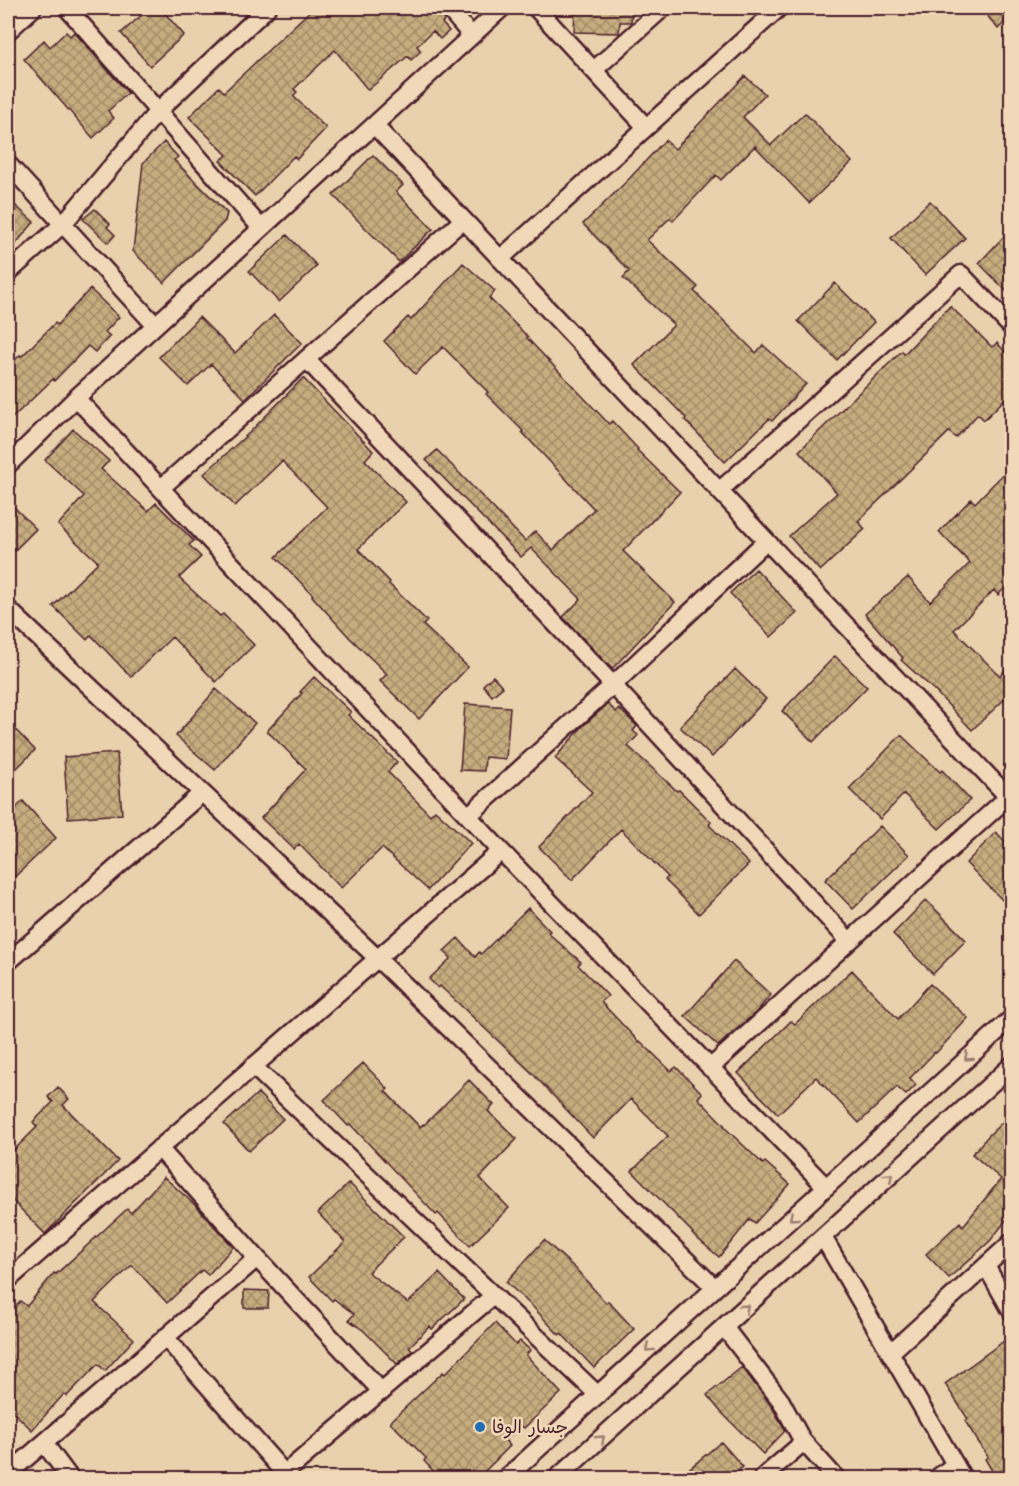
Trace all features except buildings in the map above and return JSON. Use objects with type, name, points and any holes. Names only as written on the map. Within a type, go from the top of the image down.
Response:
[{"type":"street","points":[[8,31],[33,8]]},
{"type":"street","points":[[67,8],[261,228]]},
{"type":"street","points":[[8,273],[63,224],[158,111],[267,8]]},
{"type":"street","points":[[448,8],[471,35]]},
{"type":"street","points":[[8,465],[76,398],[502,8]]},
{"type":"street","points":[[536,8],[646,127]]},
{"type":"street","points":[[594,70],[663,8]]},
{"type":"street","points":[[500,259],[779,8]]},
{"type":"street","points":[[374,125],[1010,799],[710,1068]]},
{"type":"street","points":[[8,164],[155,325]]},
{"type":"street","points":[[160,488],[463,220]]},
{"type":"street","points":[[718,491],[961,274],[1011,328]]},
{"type":"street","points":[[306,359],[614,685],[849,942]]},
{"type":"street","points":[[76,398],[501,851],[826,1187]]},
{"type":"street","points":[[468,816],[614,685],[766,541]]},
{"type":"street","points":[[8,609],[377,958],[715,1288]]},
{"type":"street","points":[[8,962],[202,793]]},
{"type":"street","points":[[8,1280],[501,851]]},
{"type":"street","points":[[506,1479],[1011,1018]]},
{"type":"street","points":[[557,1479],[1011,1065]]},
{"type":"street","points":[[253,1066],[598,1395]]},
{"type":"street","points":[[159,1148],[382,1392]]},
{"type":"street","points":[[823,1237],[959,1471],[938,1479]]},
{"type":"street","points":[[890,1353],[1011,1242]]},
{"type":"street","points":[[8,1474],[257,1257]]},
{"type":"street","points":[[986,1266],[1011,1312]]},
{"type":"street","points":[[165,1336],[282,1476],[493,1296]]},
{"type":"street","points":[[724,1327],[781,1401],[802,1440],[836,1479]]},
{"type":"street","points":[[44,1443],[70,1479]]},
{"type":"street","points":[[762,1479],[799,1446]]},
{"type":"place","name":"جسار الوفا","points":[[480,1427]]}]
